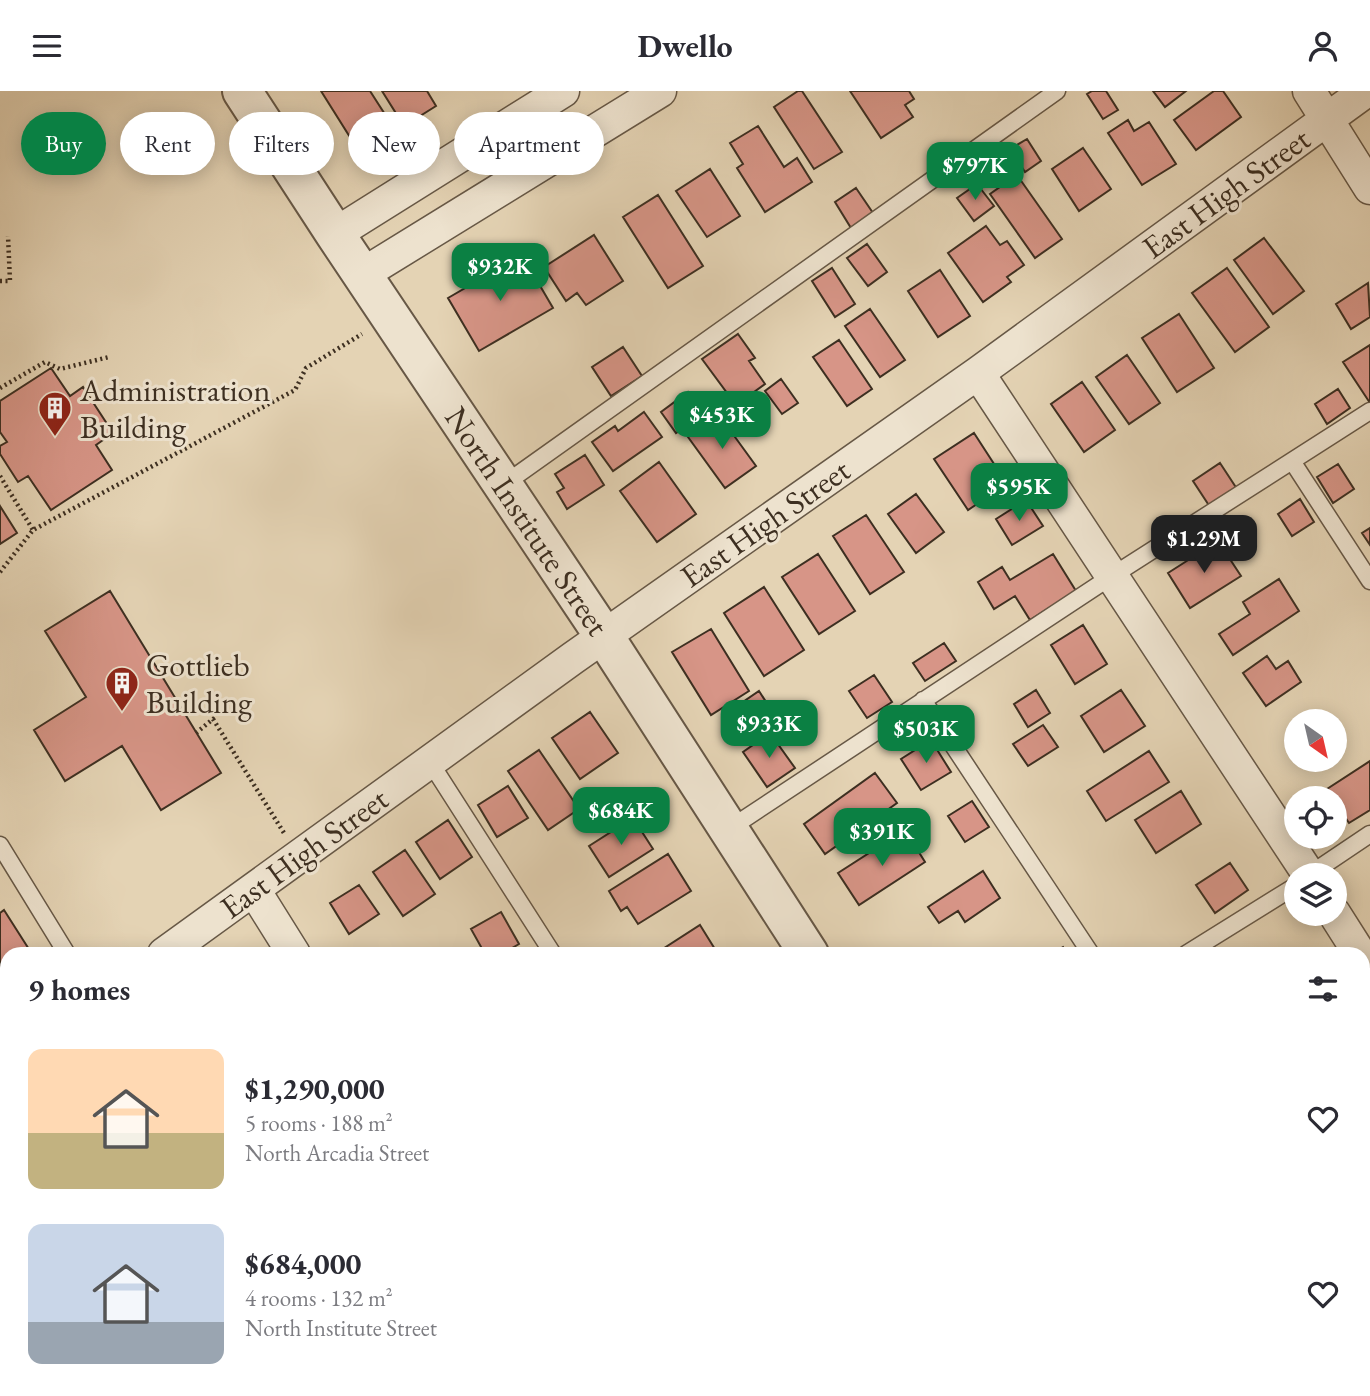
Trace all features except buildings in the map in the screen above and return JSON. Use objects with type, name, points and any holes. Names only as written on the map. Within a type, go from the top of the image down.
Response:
[{"type":"street","name":"North Institute Street","points":[[242,91],[604,636],[805,947]]},
{"type":"street","points":[[335,234],[563,91]]},
{"type":"street","points":[[363,274],[660,91]]},
{"type":"street","points":[[1309,91],[1370,188]]},
{"type":"street","name":"East High Street","points":[[174,947],[604,636],[978,373],[1366,91]]},
{"type":"street","points":[[978,373],[1301,863]]},
{"type":"street","points":[[254,890],[291,947]]},
{"type":"street","points":[[1342,926],[1356,947]]},
{"type":"lane","points":[[503,485],[1057,91]]},
{"type":"lane","points":[[729,829],[1112,576],[1370,411]]},
{"type":"lane","points":[[1292,461],[1370,581]]},
{"type":"lane","points":[[923,700],[1086,947]]},
{"type":"lane","points":[[430,762],[549,947]]},
{"type":"lane","points":[[1327,863],[1370,834]]},
{"type":"lane","points":[[0,845],[62,947]]},
{"type":"lane","points":[[1197,947],[1284,893]]},
{"type":"path","points":[[0,281],[10,281],[8,236]]},
{"type":"path","points":[[0,572],[33,530],[295,390],[306,368],[363,333]]},
{"type":"path","points":[[0,388],[45,362],[60,369],[108,357]]},
{"type":"path","points":[[0,476],[33,530]]},
{"type":"path","points":[[196,733],[214,719],[299,857]]},
{"type":"place","name":"Administration Building","points":[[55,438]]},
{"type":"place","name":"Gottlieb Building","points":[[122,713]]}]
